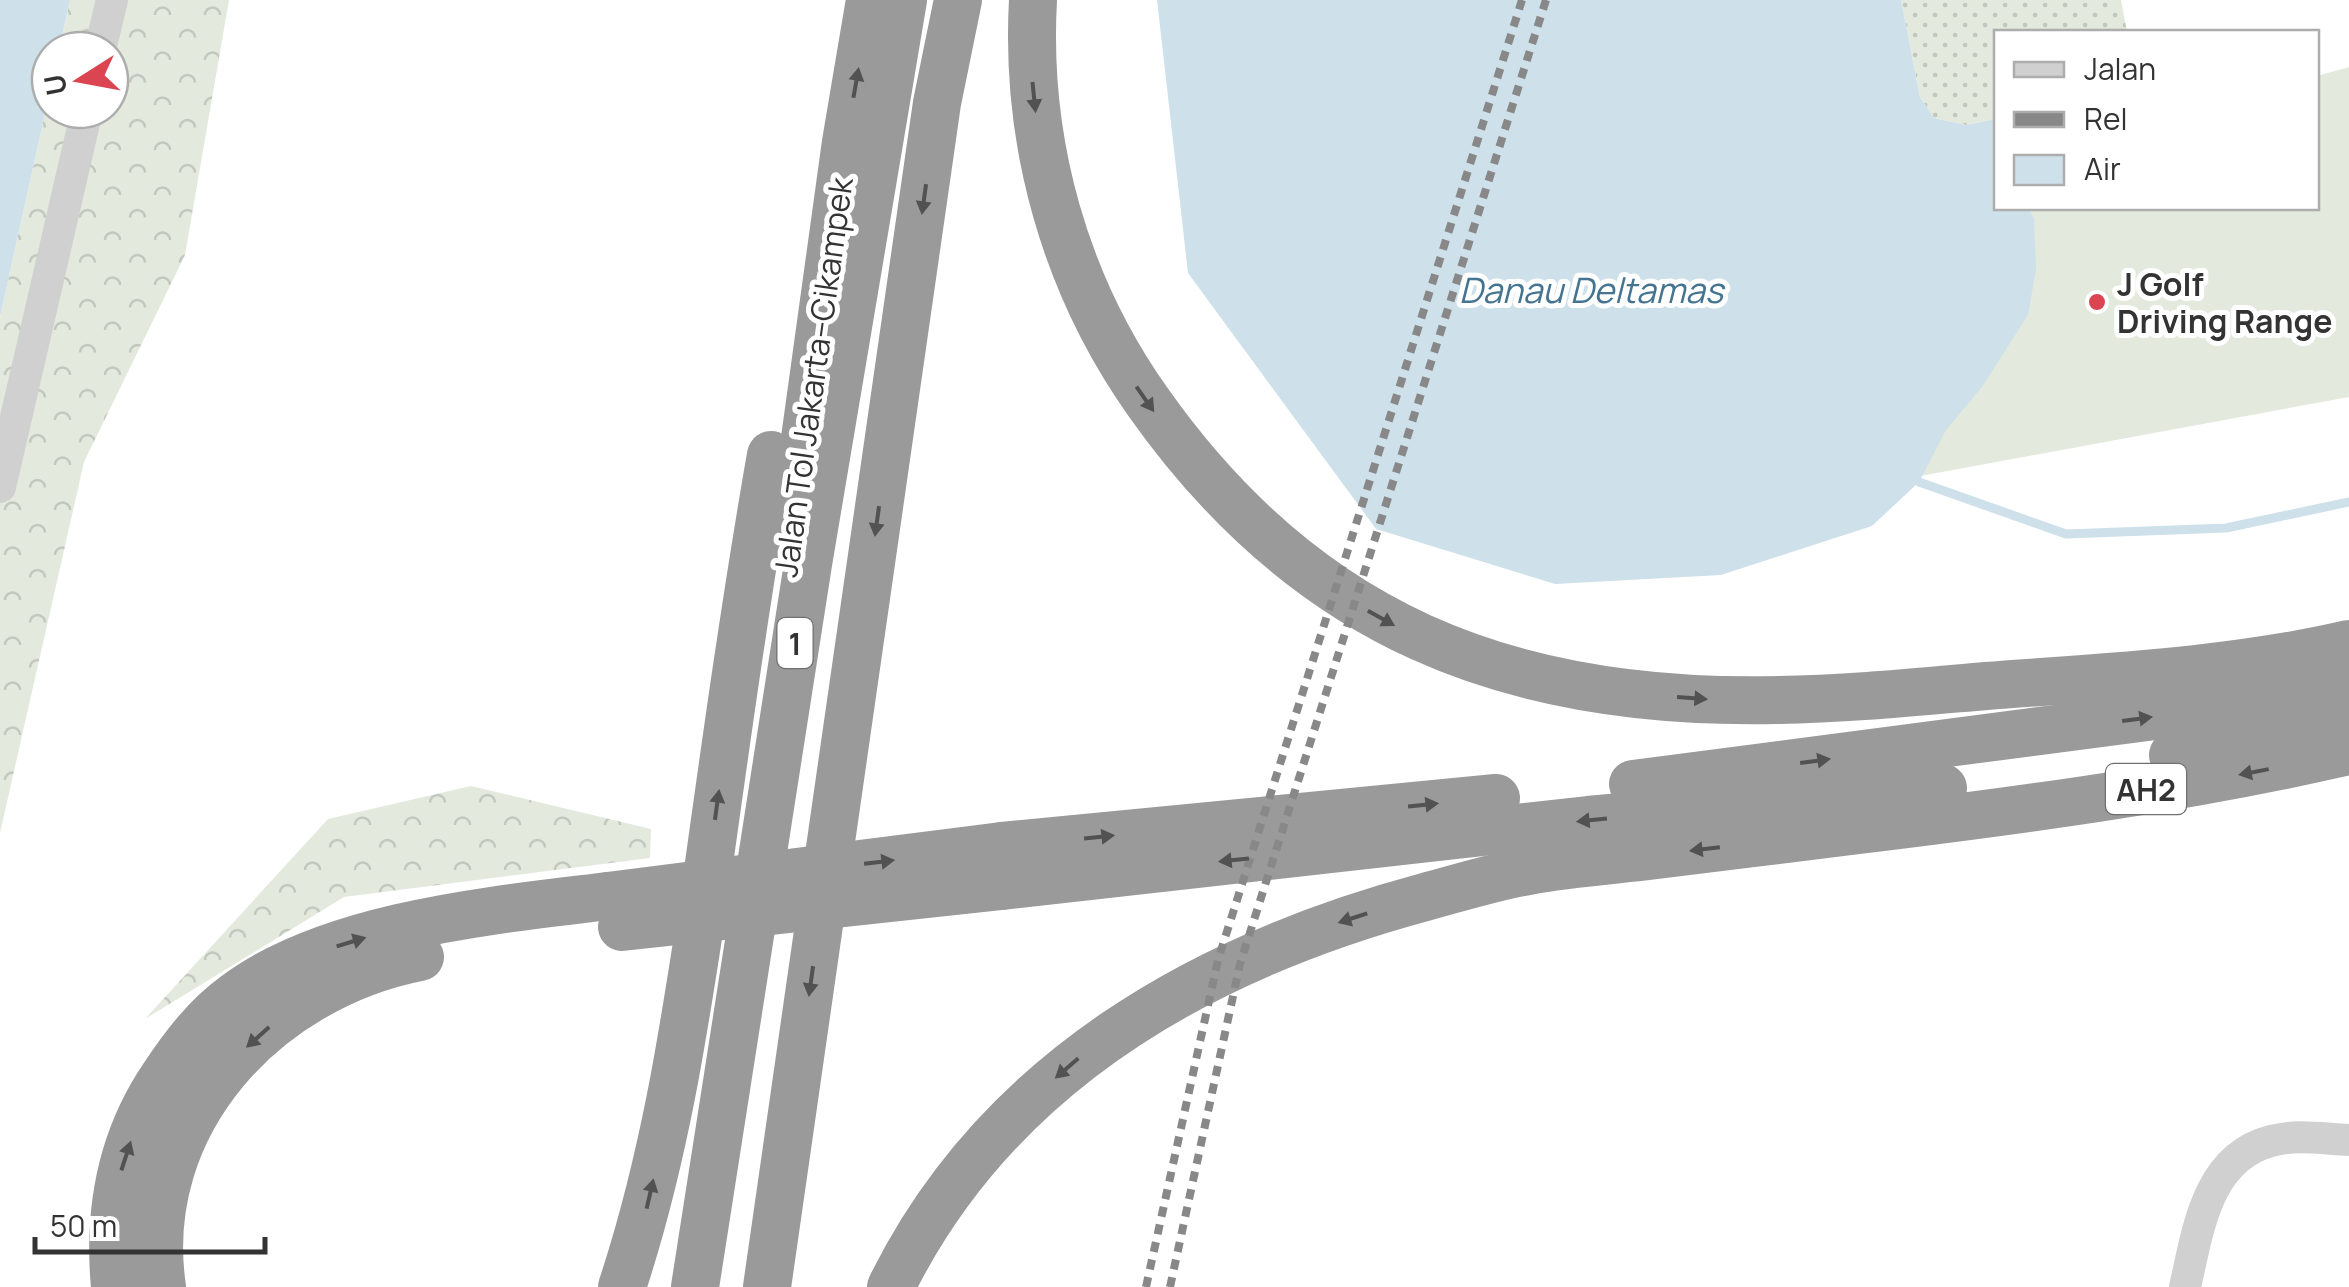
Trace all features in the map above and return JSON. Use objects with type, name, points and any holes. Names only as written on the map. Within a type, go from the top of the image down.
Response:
[{"type":"highway","name":"Jalan Tol Jakarta–Cikampek","points":[[674,1287],[789,552],[846,142],[870,0]]},
{"type":"highway","name":"1","points":[[695,1287],[802,602],[903,0]]},
{"type":"highway","name":"1","points":[[722,1287],[900,125],[923,0]]},
{"type":"highway","name":"1","points":[[767,1287],[937,104],[958,0]]},
{"type":"highway","points":[[1033,0],[1032,74],[1044,165],[1076,268],[1119,362],[1213,486],[1280,550],[1327,586],[1432,645],[1576,687],[1777,700],[2062,680],[2298,656],[2349,644]]},
{"type":"highway","points":[[622,1287],[641,1229],[677,1078],[754,553],[810,235],[846,142]]},
{"type":"highway","points":[[162,1287],[161,1223],[177,1150],[216,1082],[246,1047],[284,1014],[322,990],[407,960],[610,912],[1002,866],[2155,716],[2349,675]]},
{"type":"highway","name":"AH2","points":[[1937,805],[2349,717]]},
{"type":"highway","name":"AH2","points":[[1937,805],[2256,772],[2349,751]]},
{"type":"highway","points":[[1002,866],[1588,820],[1937,805]]},
{"type":"highway","points":[[891,1287],[930,1219],[965,1171],[1034,1096],[1078,1057],[1142,1014],[1249,958],[1358,915],[1528,871],[1937,805]]},
{"type":"highway","points":[[116,1287],[115,1199],[132,1139],[152,1094],[182,1048],[234,996],[314,954],[363,938],[502,908],[610,912]]},
{"type":"street","points":[[105,30],[112,0]]},
{"type":"street","points":[[0,487],[82,130]]},
{"type":"street","points":[[2185,1287],[2201,1215],[2215,1184],[2233,1160],[2272,1140],[2349,1140]]},
{"type":"green space","points":[[70,0],[229,0],[185,255],[84,462],[0,833],[0,317],[41,130],[130,130],[130,30],[63,30]]},
{"type":"green space","points":[[1901,0],[2121,0],[2127,30],[1994,30],[1994,119],[1966,125],[1934,118],[1920,97]]},
{"type":"green space","name":"J Golf Driving Range","points":[[2349,67],[2349,397],[1877,484],[1995,210],[2319,210],[2319,75]]},
{"type":"green space","points":[[471,786],[651,829],[650,858],[344,897],[145,1019],[328,819]]},
{"type":"water","points":[[0,0],[70,0],[63,30],[30,30],[30,130],[41,130],[0,317]]},
{"type":"water","name":"Danau Deltamas","points":[[1157,0],[1901,0],[1920,97],[1934,118],[1966,125],[1994,119],[1994,210],[2029,210],[2034,219],[2036,269],[2028,315],[1982,387],[1946,430],[1919,482],[1872,526],[1721,575],[1555,584],[1376,529],[1188,273]]},
{"type":"waterway","points":[[1911,476],[2066,534],[2226,528],[2349,502]]},
{"type":"railway","points":[[1146,1287],[1218,960],[1522,0]]},
{"type":"railway","points":[[1170,1287],[1240,964],[1546,0]]},
{"type":"place","name":"J Golf Driving Range","points":[[2097,302]]}]
